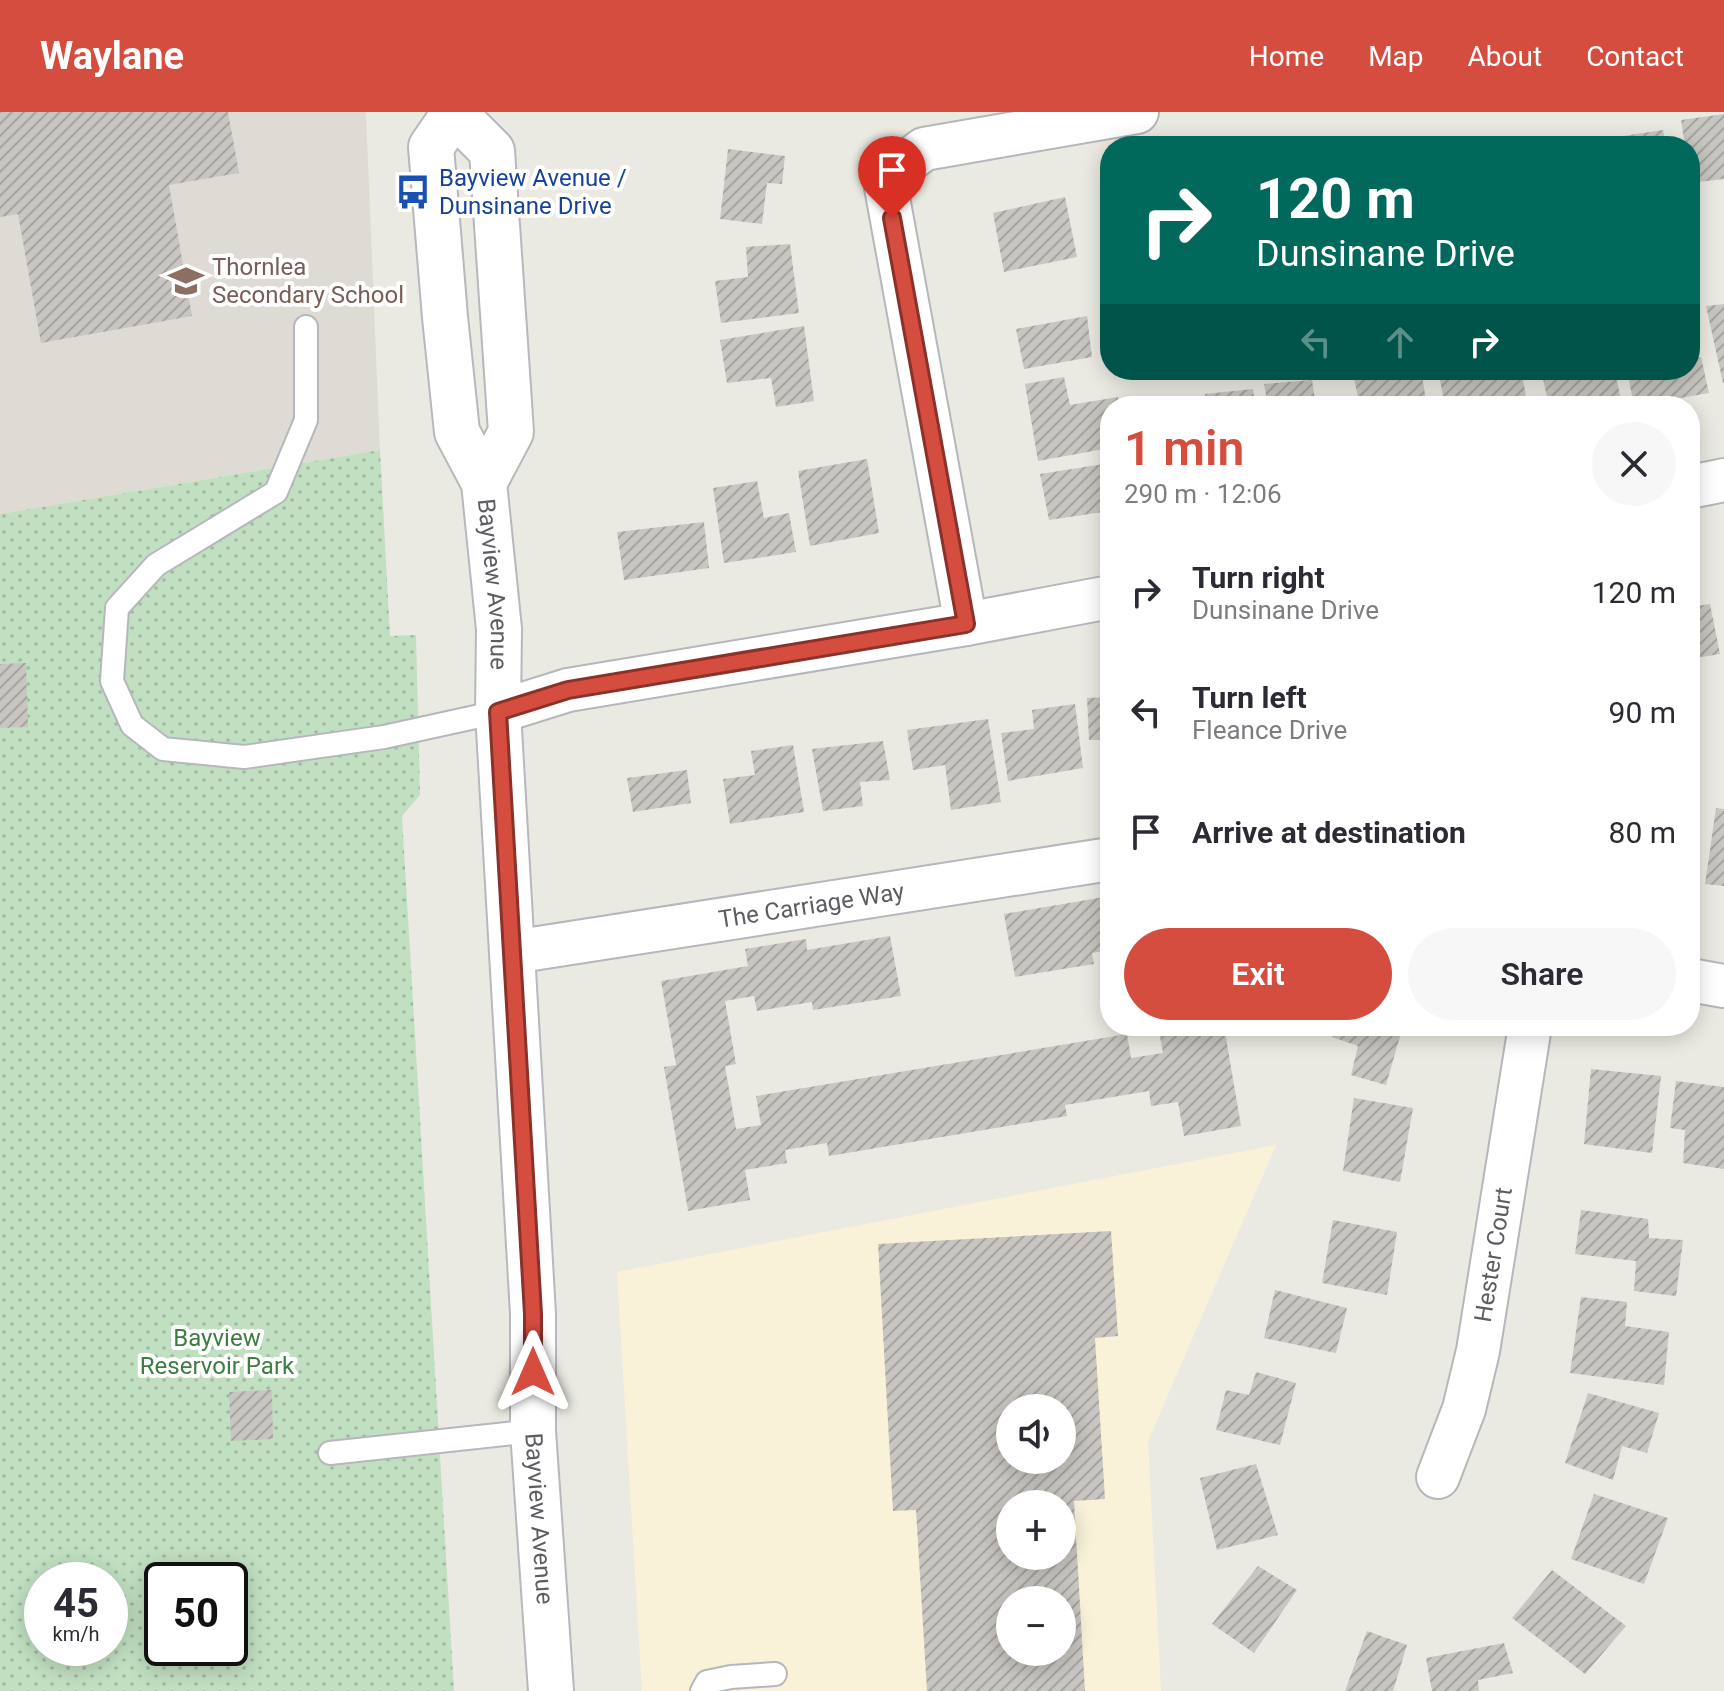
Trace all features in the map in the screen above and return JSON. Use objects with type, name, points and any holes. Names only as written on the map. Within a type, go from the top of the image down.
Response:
[{"type":"main road","name":"Bayview Avenue","points":[[484,483],[511,432],[492,151],[455,113],[431,147],[457,432],[484,483],[499,629],[498,712],[533,1314],[533,1431],[551,1691]]},
{"type":"street","points":[[966,624],[886,187],[900,167],[924,149],[1137,112]]},
{"type":"street","points":[[1700,485],[1724,480]]},
{"type":"street","points":[[498,712],[568,690],[1100,599]]},
{"type":"street","name":"The Carriage Way","points":[[513,952],[1100,861]]},
{"type":"street","points":[[1700,982],[1724,986]]},
{"type":"street","name":"Hester Court","points":[[1438,1477],[1464,1409],[1478,1351],[1528,1036]]},
{"type":"lane","points":[[306,327],[306,420],[276,492],[156,565],[117,608],[112,681],[132,725],[163,749],[244,757],[384,737],[498,712]]},
{"type":"lane","points":[[330,1453],[533,1431]]},
{"type":"lane","points":[[702,1691],[707,1682],[775,1674]]},
{"type":"shaded area","name":"Thornlea Secondary School","points":[[0,112],[366,112],[380,450],[0,514]]},
{"type":"shaded area","points":[[1276,1145],[1148,1441],[1161,1691],[642,1691],[617,1272]]},
{"type":"green space","name":"Bayview Reservoir Park","points":[[380,450],[390,636],[416,635],[420,795],[402,816],[454,1691],[0,1691],[0,514]]},
{"type":"building","points":[[0,112],[228,112],[239,173],[169,185],[192,316],[41,343],[18,214],[0,217]]},
{"type":"building","points":[[1724,114],[1724,179],[1700,182],[1700,136],[1683,136],[1681,120]]},
{"type":"building","points":[[1663,130],[1664,136],[1623,136]]},
{"type":"building","points":[[728,149],[785,156],[782,184],[767,183],[762,224],[720,219]]},
{"type":"building","points":[[1065,197],[1077,257],[1004,272],[993,213]]},
{"type":"building","points":[[790,244],[799,313],[721,323],[715,281],[748,277],[746,247]]},
{"type":"building","points":[[1724,304],[1724,383],[1723,383],[1706,306]]},
{"type":"building","points":[[1087,316],[1092,357],[1024,369],[1016,329]]},
{"type":"building","points":[[804,326],[814,401],[776,407],[771,378],[727,383],[720,340]]},
{"type":"building","points":[[1700,357],[1709,393],[1632,396],[1629,380],[1700,380]]},
{"type":"building","points":[[1064,377],[1070,405],[1100,400],[1100,450],[1038,461],[1025,384]]},
{"type":"building","points":[[1312,380],[1314,396],[1266,396],[1264,384]]},
{"type":"building","points":[[1354,380],[1423,380],[1425,396],[1358,396]]},
{"type":"building","points":[[1440,380],[1523,380],[1526,396],[1443,396]]},
{"type":"building","points":[[1543,380],[1617,380],[1620,396],[1547,396]]},
{"type":"building","points":[[1253,389],[1254,396],[1205,396]]},
{"type":"building","points":[[867,459],[879,533],[810,546],[798,471]]},
{"type":"building","points":[[1100,465],[1100,512],[1049,520],[1040,474]]},
{"type":"building","points":[[757,481],[764,518],[789,513],[796,552],[724,563],[713,488]]},
{"type":"building","points":[[704,522],[709,568],[624,580],[617,532]]},
{"type":"building","points":[[1710,604],[1720,654],[1700,657],[1700,606]]},
{"type":"building","points":[[26,663],[28,727],[0,728],[0,664]]},
{"type":"building","points":[[1100,697],[1100,740],[1089,740],[1087,698]]},
{"type":"building","points":[[1075,704],[1083,768],[1008,781],[1001,733],[1034,729],[1032,710]]},
{"type":"building","points":[[988,719],[1001,802],[951,810],[945,765],[913,770],[907,730]]},
{"type":"building","points":[[883,741],[890,780],[860,782],[863,806],[823,811],[812,749]]},
{"type":"building","points":[[793,745],[804,812],[730,824],[723,779],[755,775],[751,751]]},
{"type":"building","points":[[687,770],[691,803],[633,812],[627,778]]},
{"type":"building","points":[[1716,808],[1724,809],[1724,886],[1705,884]]},
{"type":"building","points":[[1100,898],[1100,952],[1092,953],[1094,964],[1015,977],[1004,914]]},
{"type":"building","points":[[890,936],[901,996],[813,1010],[812,1002],[757,1011],[754,996],[725,1001],[736,1064],[725,1066],[736,1129],[761,1125],[756,1096],[1115,1036],[1127,1036],[1131,1058],[1163,1053],[1160,1036],[1226,1036],[1241,1126],[1184,1136],[1178,1102],[1151,1106],[1149,1091],[1065,1105],[1067,1116],[829,1156],[827,1143],[785,1150],[787,1163],[745,1170],[750,1200],[688,1211],[664,1067],[676,1065],[661,981],[748,966],[745,949],[806,939],[807,950]]},
{"type":"building","points":[[1400,1036],[1386,1085],[1351,1075],[1358,1046],[1332,1037]]},
{"type":"building","points":[[1591,1069],[1661,1076],[1652,1153],[1584,1144]]},
{"type":"building","points":[[1676,1081],[1724,1087],[1724,1169],[1683,1163],[1685,1130],[1670,1128]]},
{"type":"building","points":[[1354,1098],[1413,1108],[1400,1182],[1343,1171]]},
{"type":"building","points":[[1581,1210],[1648,1219],[1649,1238],[1683,1240],[1676,1296],[1634,1291],[1636,1261],[1575,1254]]},
{"type":"building","points":[[1333,1220],[1397,1232],[1387,1295],[1322,1283]]},
{"type":"building","points":[[1111,1231],[1118,1336],[1095,1338],[1105,1499],[1076,1501],[1076,1490],[996,1490],[996,1570],[1076,1570],[1076,1536],[1085,1691],[927,1691],[916,1510],[893,1511],[878,1244]]},
{"type":"building","points":[[1275,1290],[1347,1308],[1336,1353],[1264,1338]]},
{"type":"building","points":[[1581,1297],[1627,1302],[1625,1326],[1669,1332],[1664,1385],[1570,1373]]},
{"type":"building","points":[[1256,1372],[1296,1383],[1280,1445],[1216,1430],[1226,1390],[1249,1395]]},
{"type":"building","points":[[272,1390],[273,1439],[231,1441],[229,1392]]},
{"type":"building","points":[[1588,1393],[1659,1413],[1647,1453],[1622,1446],[1613,1480],[1565,1463]]},
{"type":"building","points":[[1256,1464],[1278,1535],[1217,1550],[1200,1478]]},
{"type":"building","points":[[1594,1494],[1668,1518],[1644,1584],[1571,1559]]},
{"type":"building","points":[[1258,1566],[1297,1590],[1254,1653],[1212,1624]]},
{"type":"building","points":[[1552,1570],[1626,1626],[1585,1674],[1512,1618]]},
{"type":"building","points":[[1367,1631],[1407,1645],[1393,1691],[1345,1691]]},
{"type":"building","points":[[1504,1643],[1513,1673],[1478,1680],[1479,1691],[1432,1691],[1426,1658]]},
{"type":"place","name":"Bayview Avenue / Dunsinane Drive","points":[[413,192]]},
{"type":"place","name":"Thornlea Secondary School","points":[[186,281]]},
{"type":"route","points":[[533,1372],[533,1314],[498,712],[568,690],[966,624],[892,218]]}]
